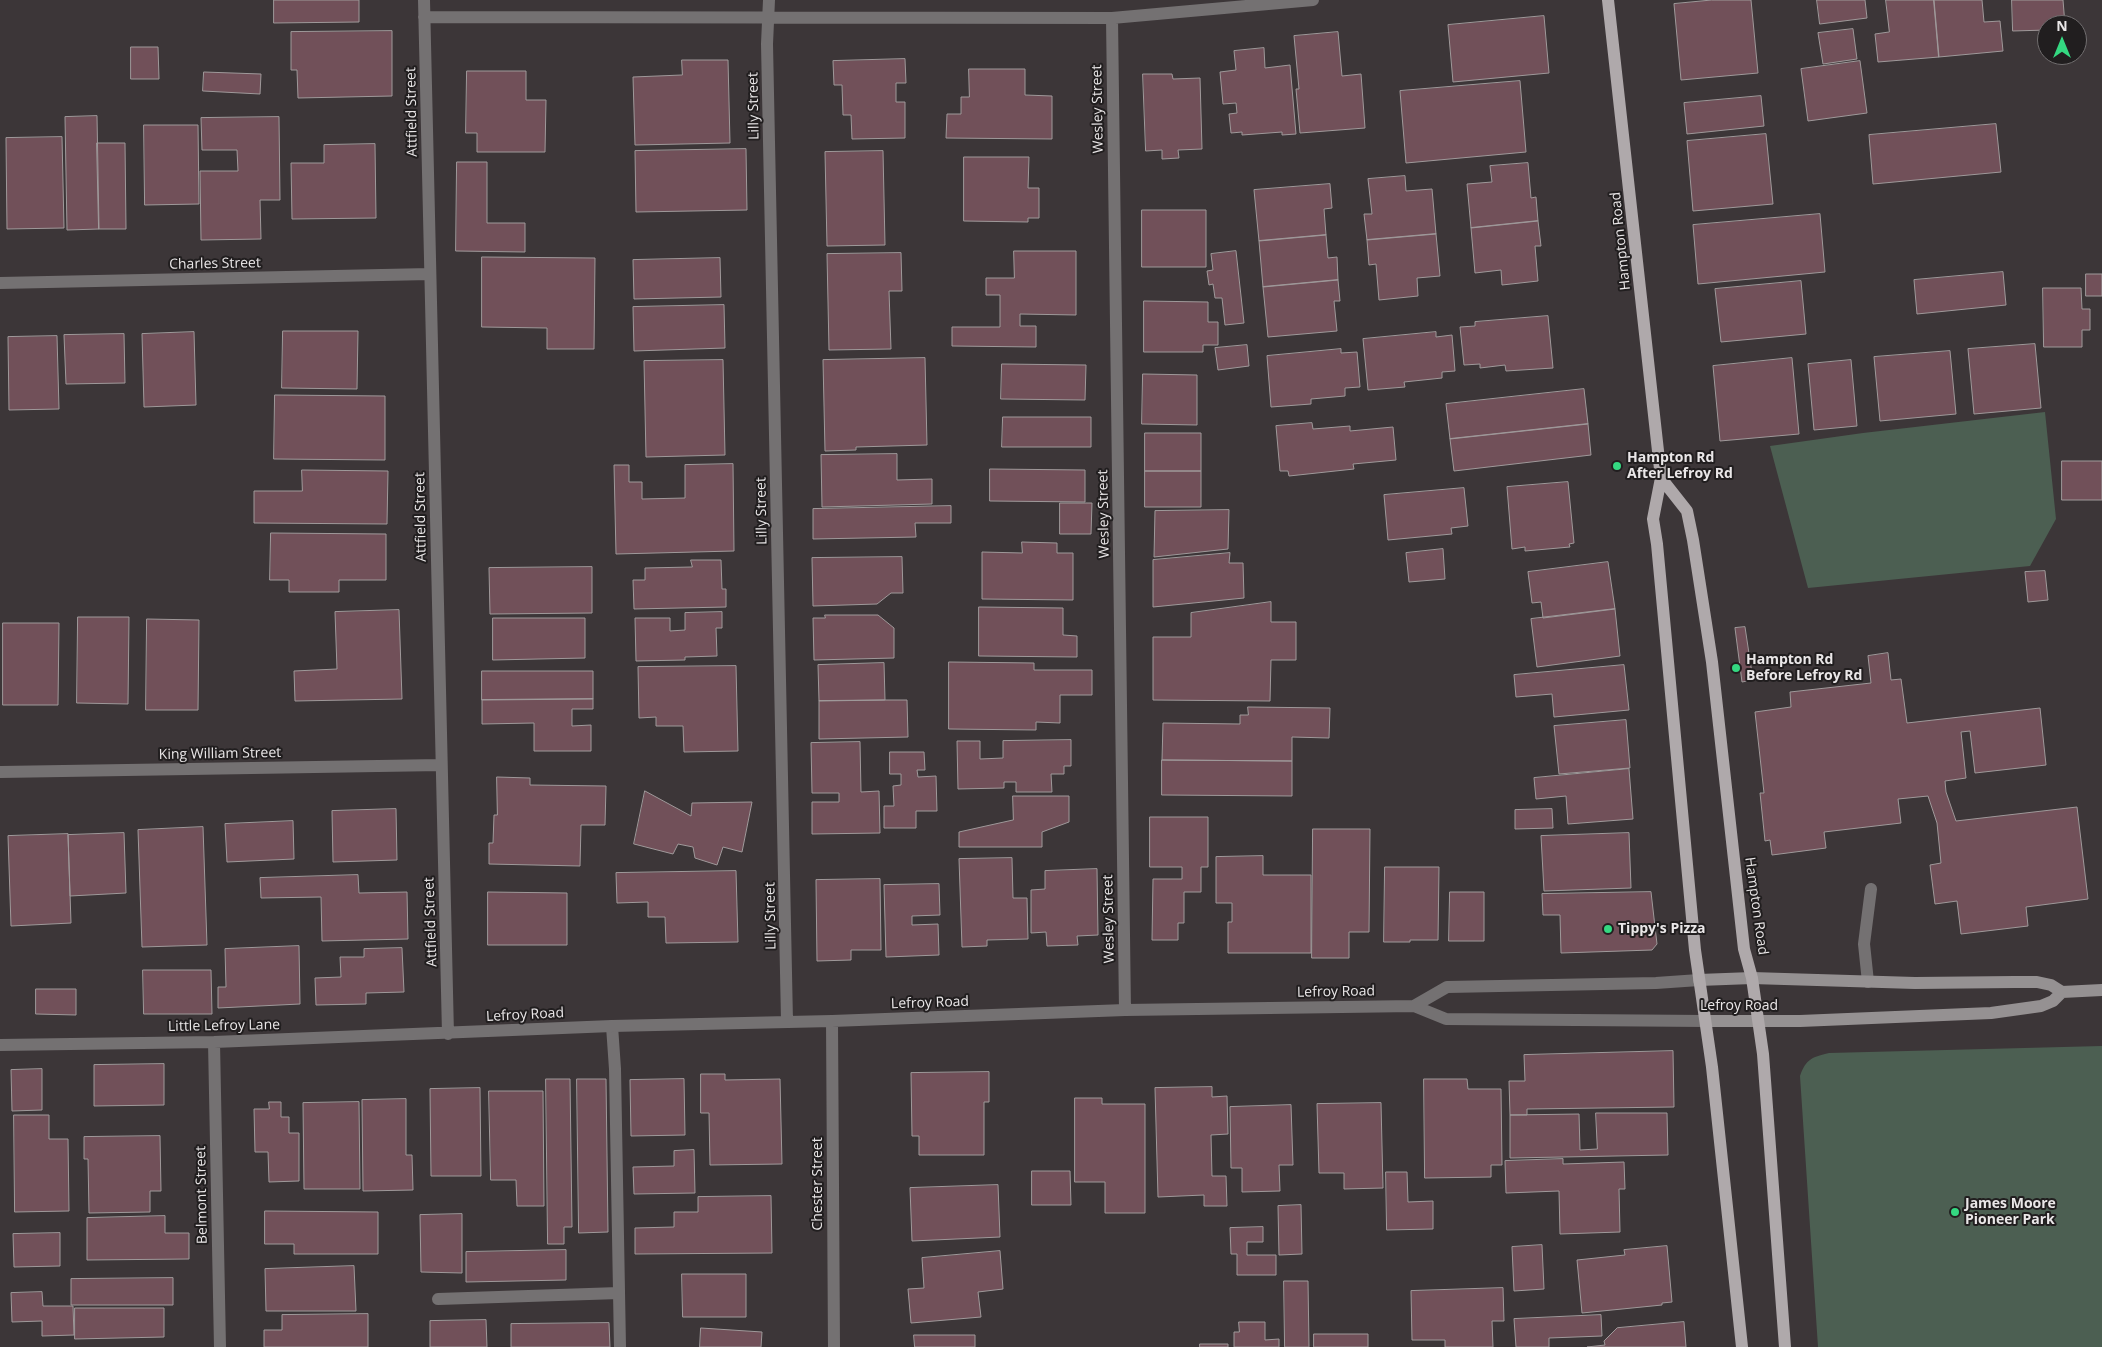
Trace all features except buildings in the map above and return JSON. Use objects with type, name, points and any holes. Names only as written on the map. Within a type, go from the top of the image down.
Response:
[{"type":"main road","name":"Hampton Road","points":[[1608,0],[1661,478],[1653,519],[1657,544],[1673,727],[1699,980],[1712,1067],[1742,1347]]},
{"type":"main road","name":"Hampton Road","points":[[1661,478],[1687,511],[1712,662],[1744,949],[1752,978],[1759,1021],[1786,1347]]},
{"type":"street","name":"Attfield Street","points":[[424,0],[448,1034]]},
{"type":"street","name":"Lilly Street","points":[[769,0],[767,44],[787,1021]]},
{"type":"street","points":[[424,17],[1112,18],[1313,0]]},
{"type":"street","name":"Wesley Street","points":[[1112,18],[1125,1010]]},
{"type":"street","name":"Charles Street","points":[[0,283],[430,274]]},
{"type":"street","name":"King William Street","points":[[0,772],[441,765]]},
{"type":"street","points":[[1868,982],[1864,944],[1872,889]]},
{"type":"street","name":"Lefroy Road","points":[[1414,1006],[1447,987],[1647,984],[1752,978],[1915,983],[2037,982],[2062,992],[2102,990]]},
{"type":"street","name":"Lefroy Road","points":[[448,1034],[612,1026],[832,1021],[1125,1010],[1414,1006],[1446,1020],[1759,1021],[1872,1019],[1991,1013],[2041,1006],[2053,1001],[2062,992]]},
{"type":"street","name":"Chester Street","points":[[832,1021],[834,1347]]},
{"type":"street","points":[[612,1026],[615,1069],[620,1347]]},
{"type":"street","name":"Little Lefroy Lane","points":[[0,1045],[214,1042],[448,1034]]},
{"type":"street","name":"Belmont Street","points":[[214,1042],[220,1347]]},
{"type":"street","points":[[438,1299],[619,1293]]},
{"type":"green space","points":[[2045,412],[2056,519],[2030,566],[1808,588],[1770,446]]},
{"type":"green space","name":"James Moore Pioneer Park","points":[[2102,1046],[2102,1347],[1818,1347],[1800,1076],[1807,1062],[1829,1053]]},
{"type":"place","name":"Hampton Rd After Lefroy Rd","points":[[1617,466]]},
{"type":"place","name":"Hampton Rd Before Lefroy Rd","points":[[1736,668]]},
{"type":"place","name":"Tippy's Pizza","points":[[1608,929]]},
{"type":"place","name":"James Moore Pioneer Park","points":[[1955,1212]]}]
